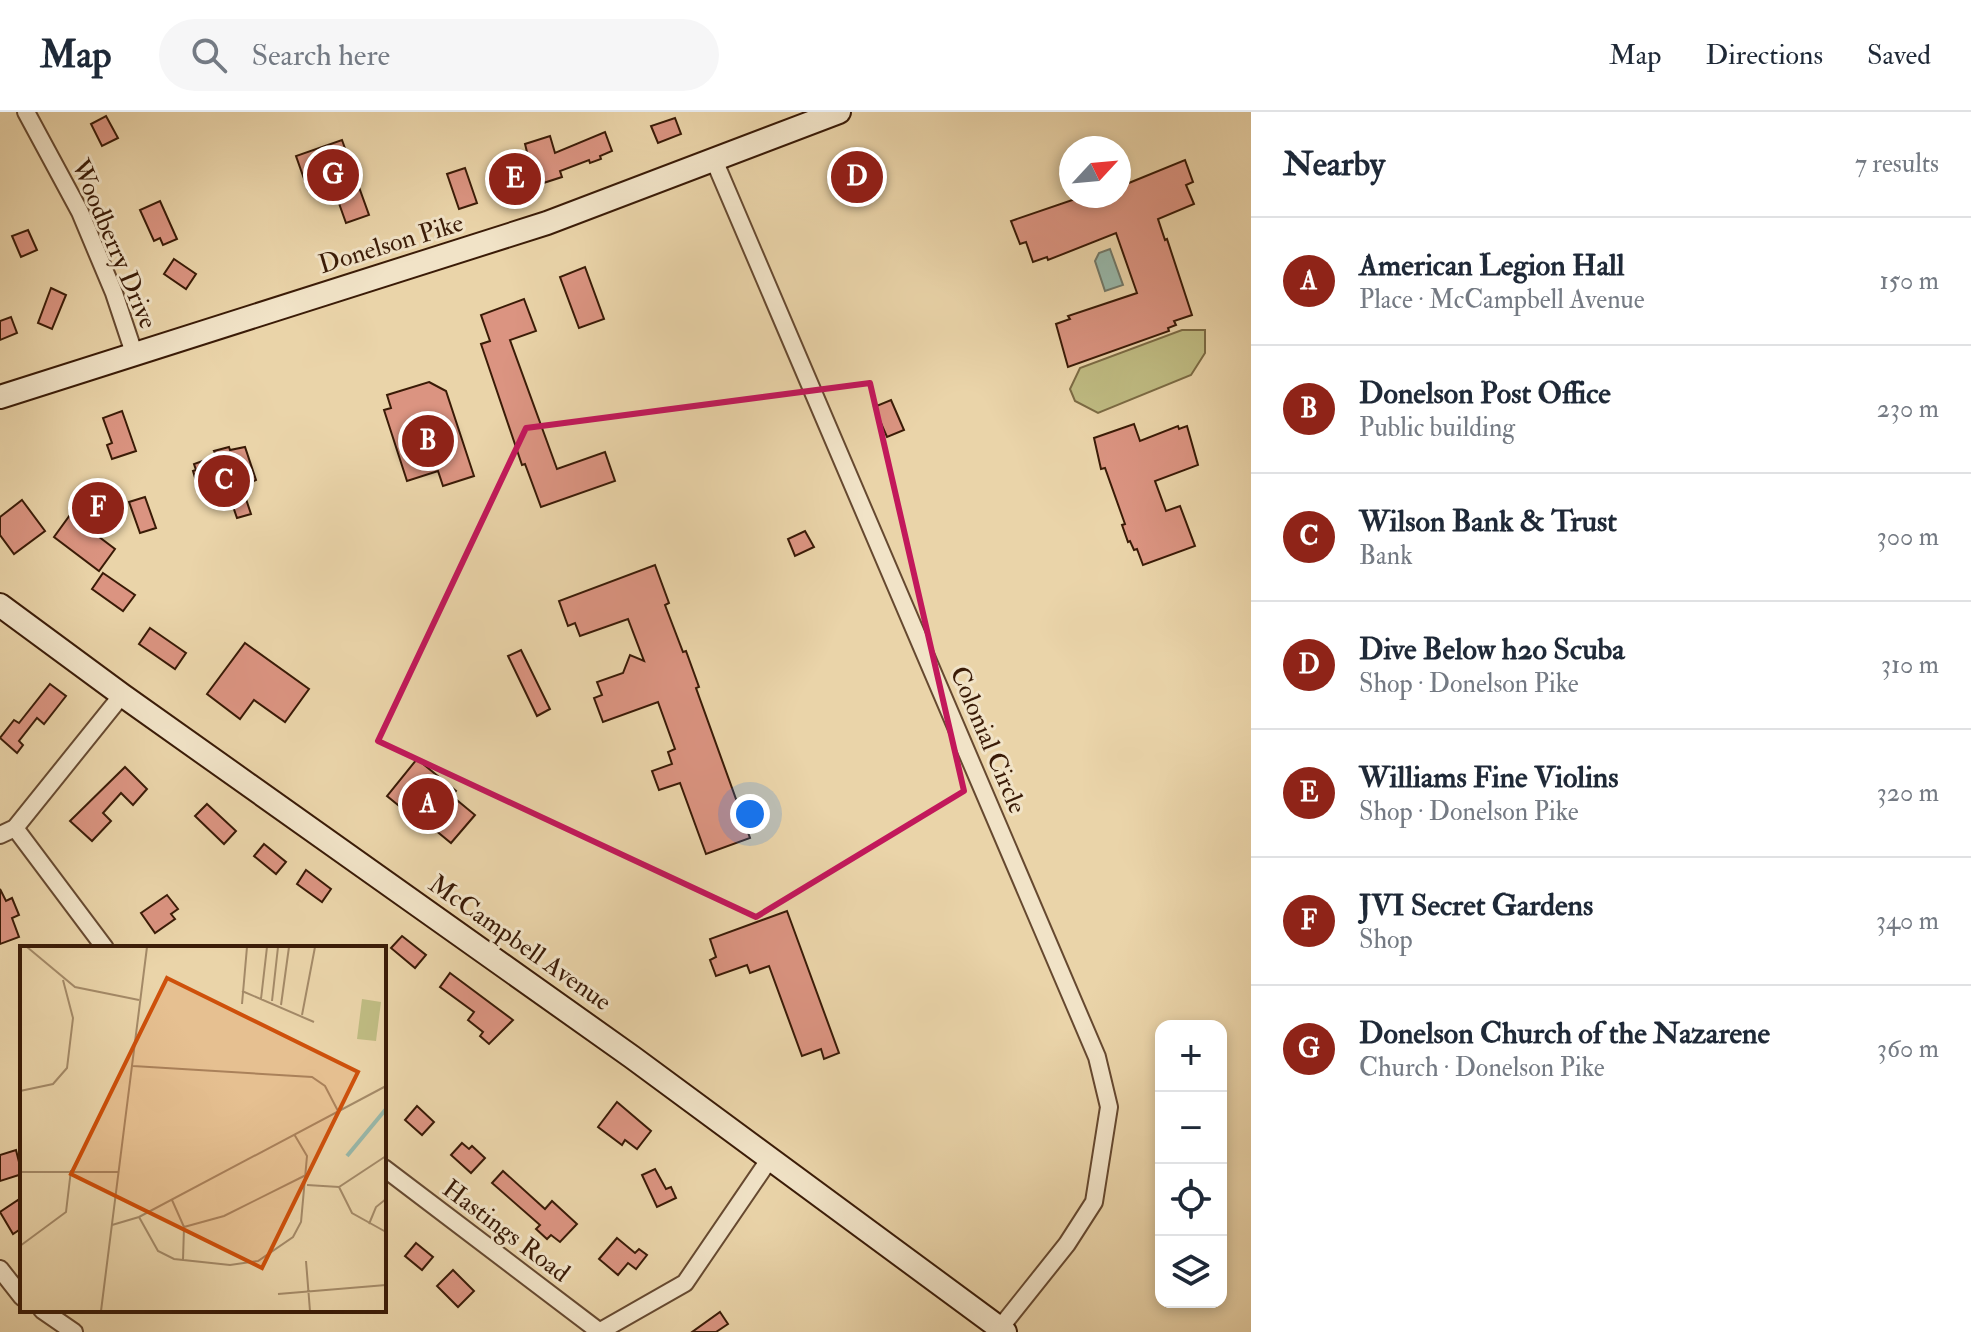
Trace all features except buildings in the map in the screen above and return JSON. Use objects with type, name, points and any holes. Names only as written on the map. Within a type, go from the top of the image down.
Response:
[{"type":"street","name":"Woodberry Drive","points":[[26,112],[80,212],[114,293],[134,353]]},
{"type":"street","name":"Donelson Pike","points":[[0,397],[514,234],[839,112]]},
{"type":"street","name":"Colonial Circle","points":[[714,160],[1097,1057],[1109,1107],[1094,1202],[1067,1244],[1002,1330]]},
{"type":"street","name":"McCampbell Avenue","points":[[0,605],[771,1157],[1002,1330]]},
{"type":"street","points":[[103,946],[8,831],[122,695]]},
{"type":"street","points":[[600,1332],[685,1283],[771,1157]]},
{"type":"street","name":"Hastings Road","points":[[386,1170],[600,1332]]},
{"type":"street","points":[[0,1269],[20,1294]]},
{"type":"street","points":[[45,1312],[74,1332]]},
{"type":"highlighted area","points":[[870,383],[964,791],[756,917],[378,741],[526,428]]},
{"type":"shaded area","points":[[1110,249],[1123,285],[1105,291],[1095,261],[1099,253]]},
{"type":"shaded area","points":[[1182,330],[1205,330],[1205,353],[1191,375],[1098,413],[1075,401],[1070,389],[1080,368]]},
{"type":"place","name":"Donelson Church of the Nazarene","points":[[333,175]]},
{"type":"place","name":"Dive Below h2o Scuba","points":[[857,177]]},
{"type":"place","name":"Williams Fine Violins","points":[[515,179]]},
{"type":"place","name":"Donelson Post Office","points":[[428,441]]},
{"type":"place","name":"Wilson Bank & Trust","points":[[224,481]]},
{"type":"place","name":"JVI Secret Gardens","points":[[98,508]]},
{"type":"place","name":"American Legion Hall","points":[[428,804]]}]
